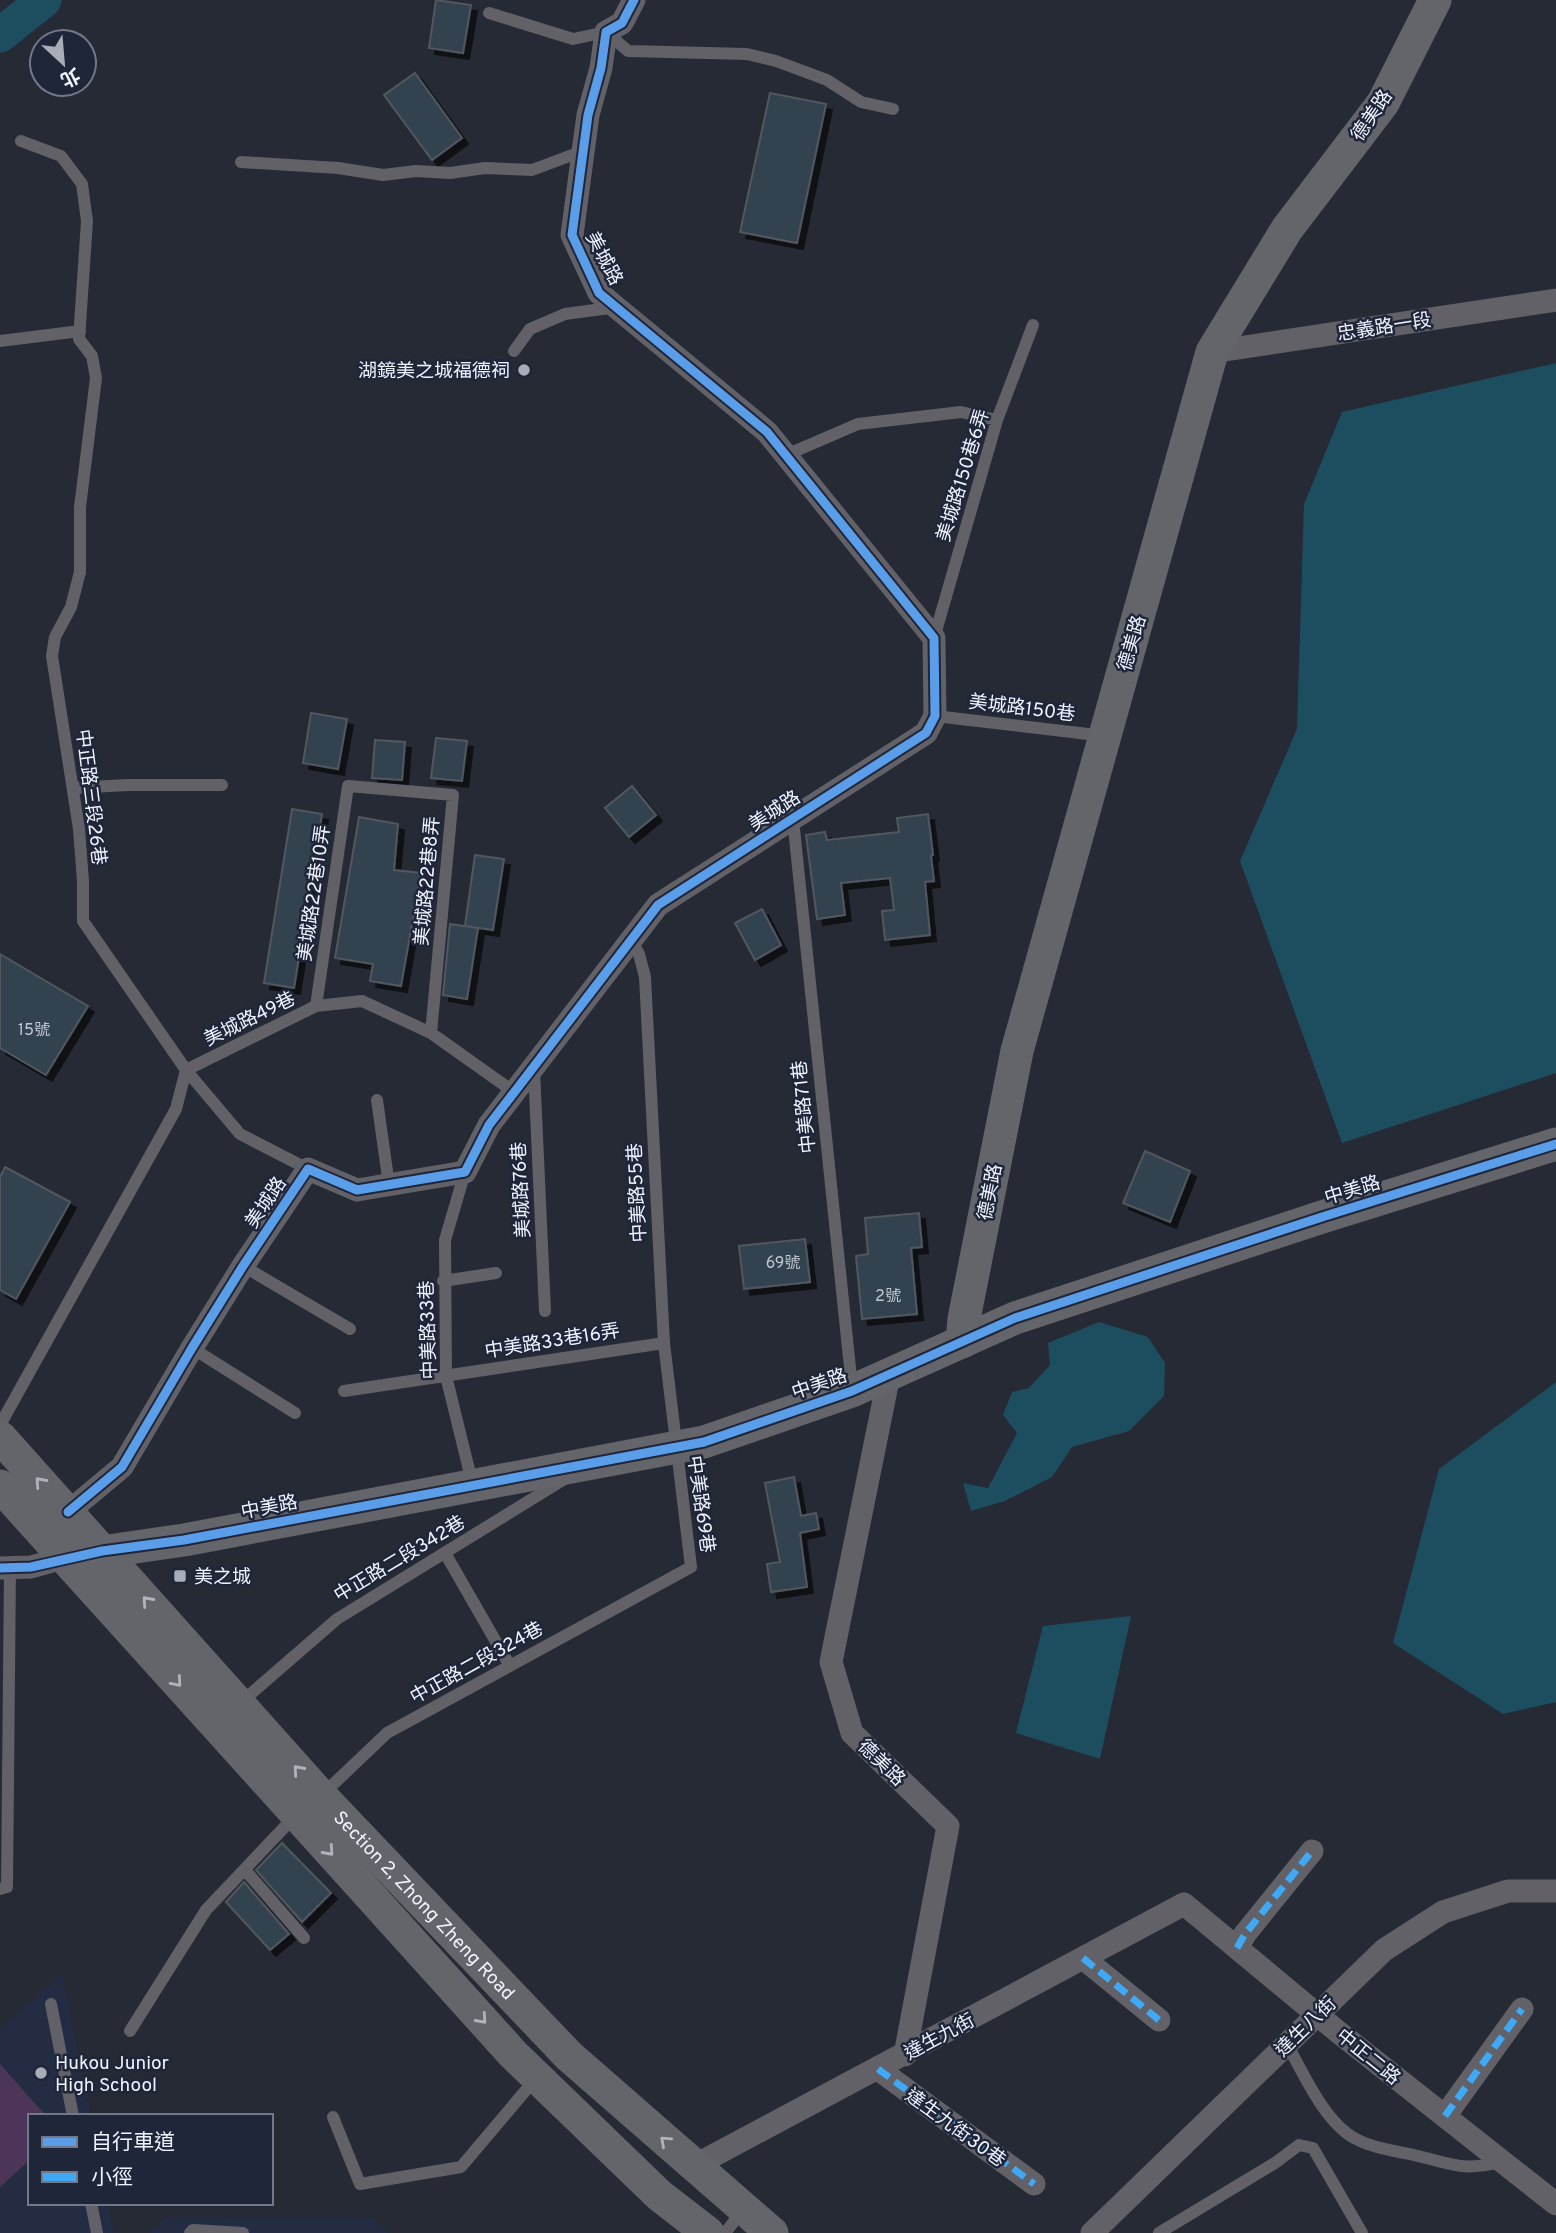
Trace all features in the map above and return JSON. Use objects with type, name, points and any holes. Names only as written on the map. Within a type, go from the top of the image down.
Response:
[{"type":"street","points":[[606,32],[622,23],[635,0]]},
{"type":"street","name":"德美路","points":[[962,1342],[964,1319],[1017,1051],[1212,352],[1287,229],[1383,103],[1435,0]]},
{"type":"street","name":"美城路","points":[[606,32],[601,68],[588,115],[572,235],[599,293],[767,432],[934,638]]},
{"type":"street","name":"忠義路一段","points":[[1212,352],[1556,300]]},
{"type":"street","points":[[934,638],[935,716]]},
{"type":"street","name":"美城路","points":[[68,1513],[122,1467],[243,1266],[308,1169],[357,1190],[465,1172],[488,1125],[658,905],[926,733],[935,716]]},
{"type":"street","name":"中美路","points":[[67,1557],[184,1540],[704,1441],[852,1391],[1015,1318],[1322,1217],[1556,1144]]},
{"type":"street","name":"德美路","points":[[889,1375],[831,1662],[852,1733],[948,1826],[905,2055]]},
{"type":"street","name":"Section 2, Zhong Zheng Road","points":[[0,1437],[239,1704],[309,1805],[504,2043],[659,2196],[708,2233]]},
{"type":"street","name":"Section 2, Zhong Zheng Road","points":[[0,1486],[309,1805],[569,2056],[694,2166],[734,2221],[772,2233]]},
{"type":"street","points":[[5,1568],[31,1567],[67,1557]]},
{"type":"street","points":[[1237,1948],[1245,1934],[1312,1851]]},
{"type":"street","name":"達生八街","points":[[1092,2233],[1384,1950],[1443,1912],[1508,1891],[1556,1891]]},
{"type":"street","name":"達生九街","points":[[694,2166],[878,2070],[1184,1904]]},
{"type":"street","name":"中正二路","points":[[1184,1904],[1317,2014],[1556,2204]]},
{"type":"street","points":[[1083,1958],[1159,2020]]},
{"type":"street","points":[[1444,2116],[1521,2009]]},
{"type":"street","name":"達生九街30巷","points":[[878,2070],[1034,2184]]},
{"type":"lane","points":[[489,13],[573,39],[606,32],[628,51],[747,54],[776,61],[827,80],[861,102],[893,109]]},
{"type":"lane","name":"中正路三段26巷","points":[[21,141],[61,156],[82,184],[87,221],[79,340],[92,356],[96,378],[80,508],[80,572],[71,607],[55,636],[52,656],[73,788],[83,881],[83,921],[186,1070],[240,1134],[308,1169]]},
{"type":"lane","points":[[241,162],[338,168],[383,175],[415,171],[450,173],[485,168],[532,170],[583,151]]},
{"type":"lane","points":[[514,351],[530,329],[565,314],[617,307]]},
{"type":"lane","name":"美城路150巷6弄","points":[[934,638],[997,420],[1033,325]]},
{"type":"lane","points":[[0,341],[80,331]]},
{"type":"lane","points":[[786,455],[858,424],[961,412],[997,420]]},
{"type":"lane","name":"美城路150巷","points":[[935,716],[1105,736]]},
{"type":"lane","points":[[73,788],[222,785]]},
{"type":"lane","name":"美城路22巷10弄","points":[[316,1006],[348,786]]},
{"type":"lane","name":"美城路22巷8弄","points":[[348,786],[453,795],[431,1033]]},
{"type":"lane","name":"中美路71巷","points":[[793,819],[852,1391]]},
{"type":"lane","name":"中美路55巷","points":[[631,940],[639,954],[645,977],[644,1001],[664,1342],[675,1447]]},
{"type":"lane","name":"美城路49巷","points":[[186,1070],[316,1006],[362,1001],[431,1033],[514,1092]]},
{"type":"lane","name":"美城路76巷","points":[[533,1067],[545,1311]]},
{"type":"lane","points":[[0,1425],[176,1109],[186,1070]]},
{"type":"lane","points":[[377,1100],[389,1185]]},
{"type":"lane","name":"中美路33巷","points":[[465,1172],[444,1240],[443,1281],[446,1376],[473,1486]]},
{"type":"lane","points":[[243,1266],[350,1329]]},
{"type":"lane","points":[[443,1281],[496,1273]]},
{"type":"lane","name":"中美路33巷16弄","points":[[344,1391],[664,1342]]},
{"type":"lane","points":[[192,1348],[295,1413]]},
{"type":"lane","name":"中美路69巷","points":[[675,1447],[691,1567]]},
{"type":"lane","name":"中正路二段342巷","points":[[239,1704],[337,1619],[592,1463]]},
{"type":"lane","points":[[445,1553],[510,1666]]},
{"type":"lane","name":"中正路二段324巷","points":[[130,2031],[206,1910],[309,1805],[387,1733],[691,1567]]},
{"type":"lane","points":[[0,1889],[7,1888],[5,1568]]},
{"type":"lane","points":[[245,1870],[304,1938]]},
{"type":"lane","points":[[51,2004],[73,2114]]},
{"type":"lane","points":[[1287,2043],[1320,2102],[1354,2138],[1454,2167],[1475,2168],[1502,2162]]},
{"type":"lane","points":[[333,2117],[360,2184],[461,2168],[537,2077]]},
{"type":"lane","points":[[1159,2233],[1300,2145],[1313,2148],[1362,2233]]},
{"type":"lane","points":[[91,2205],[97,2233]]},
{"type":"lane","points":[[190,2233],[193,2230],[243,2233]]},
{"type":"shaded area","points":[[1556,363],[1556,1073],[1342,1143],[1240,861],[1297,729],[1304,504],[1342,412]]},
{"type":"shaded area","points":[[1099,1322],[1148,1337],[1165,1363],[1164,1396],[1129,1431],[1072,1447],[1052,1477],[1005,1501],[971,1511],[963,1483],[988,1488],[1017,1433],[1003,1415],[1012,1392],[1029,1388],[1050,1365],[1048,1343]]},
{"type":"shaded area","points":[[1556,1382],[1556,1702],[1503,1714],[1393,1643],[1439,1469]]},
{"type":"shaded area","points":[[1131,1616],[1100,1759],[1016,1733],[1043,1626]]},
{"type":"shaded area","name":"Hukou Junior High School","points":[[62,1974],[91,2114],[28,2114],[28,2205],[108,2205],[114,2233],[0,2233],[0,2029]]},
{"type":"shaded area","points":[[0,2064],[44,2114],[28,2114],[28,2162],[0,2187]]},
{"type":"shaded area","points":[[168,2217],[373,2218],[387,2233],[150,2233]]},
{"type":"building","points":[[436,0],[471,5],[463,53],[429,48]]},
{"type":"building","points":[[415,73],[462,138],[432,160],[384,95]]},
{"type":"building","points":[[770,93],[826,104],[797,243],[740,232]]},
{"type":"building","points":[[311,713],[347,719],[338,769],[303,763]]},
{"type":"building","points":[[436,738],[467,741],[462,781],[431,778]]},
{"type":"building","points":[[375,740],[405,742],[402,780],[372,778]]},
{"type":"building","points":[[632,786],[656,815],[629,837],[605,808]]},
{"type":"building","points":[[292,809],[322,814],[294,988],[264,983]]},
{"type":"building","points":[[928,814],[934,881],[925,882],[930,935],[885,940],[882,911],[894,910],[890,878],[841,883],[845,915],[817,919],[806,835],[825,832],[827,840],[899,832],[897,818]]},
{"type":"building","points":[[359,817],[398,824],[394,870],[421,873],[401,986],[370,981],[373,964],[335,958]]},
{"type":"building","points":[[475,855],[504,859],[493,930],[465,926]]},
{"type":"building","points":[[762,909],[781,945],[755,960],[735,923]]},
{"type":"building","points":[[450,924],[478,928],[467,999],[443,995]]},
{"type":"building","points":[[0,954],[88,1006],[46,1075],[0,1048]]},
{"type":"building","points":[[1145,1151],[1190,1171],[1170,1222],[1123,1203]]},
{"type":"building","points":[[5,1167],[70,1202],[16,1299],[0,1290],[0,1177]]},
{"type":"building","points":[[919,1213],[922,1247],[911,1248],[917,1314],[862,1319],[856,1256],[868,1254],[865,1218]]},
{"type":"building","points":[[805,1239],[810,1282],[744,1289],[739,1246]]},
{"type":"building","points":[[794,1477],[801,1516],[816,1513],[819,1529],[800,1533],[807,1587],[771,1592],[767,1564],[780,1562],[765,1483]]},
{"type":"building","points":[[282,1843],[331,1893],[302,1922],[256,1870]]},
{"type":"building","points":[[244,1882],[289,1934],[270,1950],[226,1902]]},
{"type":"waterway","points":[[0,35],[44,0]]},
{"type":"marked path","points":[[1237,1948],[1245,1934],[1312,1851]]},
{"type":"marked path","points":[[1083,1958],[1159,2020]]},
{"type":"marked path","points":[[1445,2116],[1522,2009]]},
{"type":"marked path","points":[[878,2069],[1034,2184]]},
{"type":"cycle path","points":[[68,1512],[122,1467],[243,1266],[308,1169],[357,1190],[465,1172],[489,1125],[658,905],[926,733],[935,716],[934,638],[767,432],[599,293],[572,235],[588,115],[601,68],[606,32],[622,23],[634,0]]},
{"type":"cycle path","points":[[0,1568],[31,1567],[102,1551],[184,1540],[704,1442],[852,1391],[1015,1318],[1322,1217],[1556,1144]]},
{"type":"place","name":"湖鏡美之城福德祠","points":[[524,370]]},
{"type":"place","name":"美之城","points":[[180,1576]]},
{"type":"place","name":"Hukou Junior High School","points":[[41,2073]]}]
